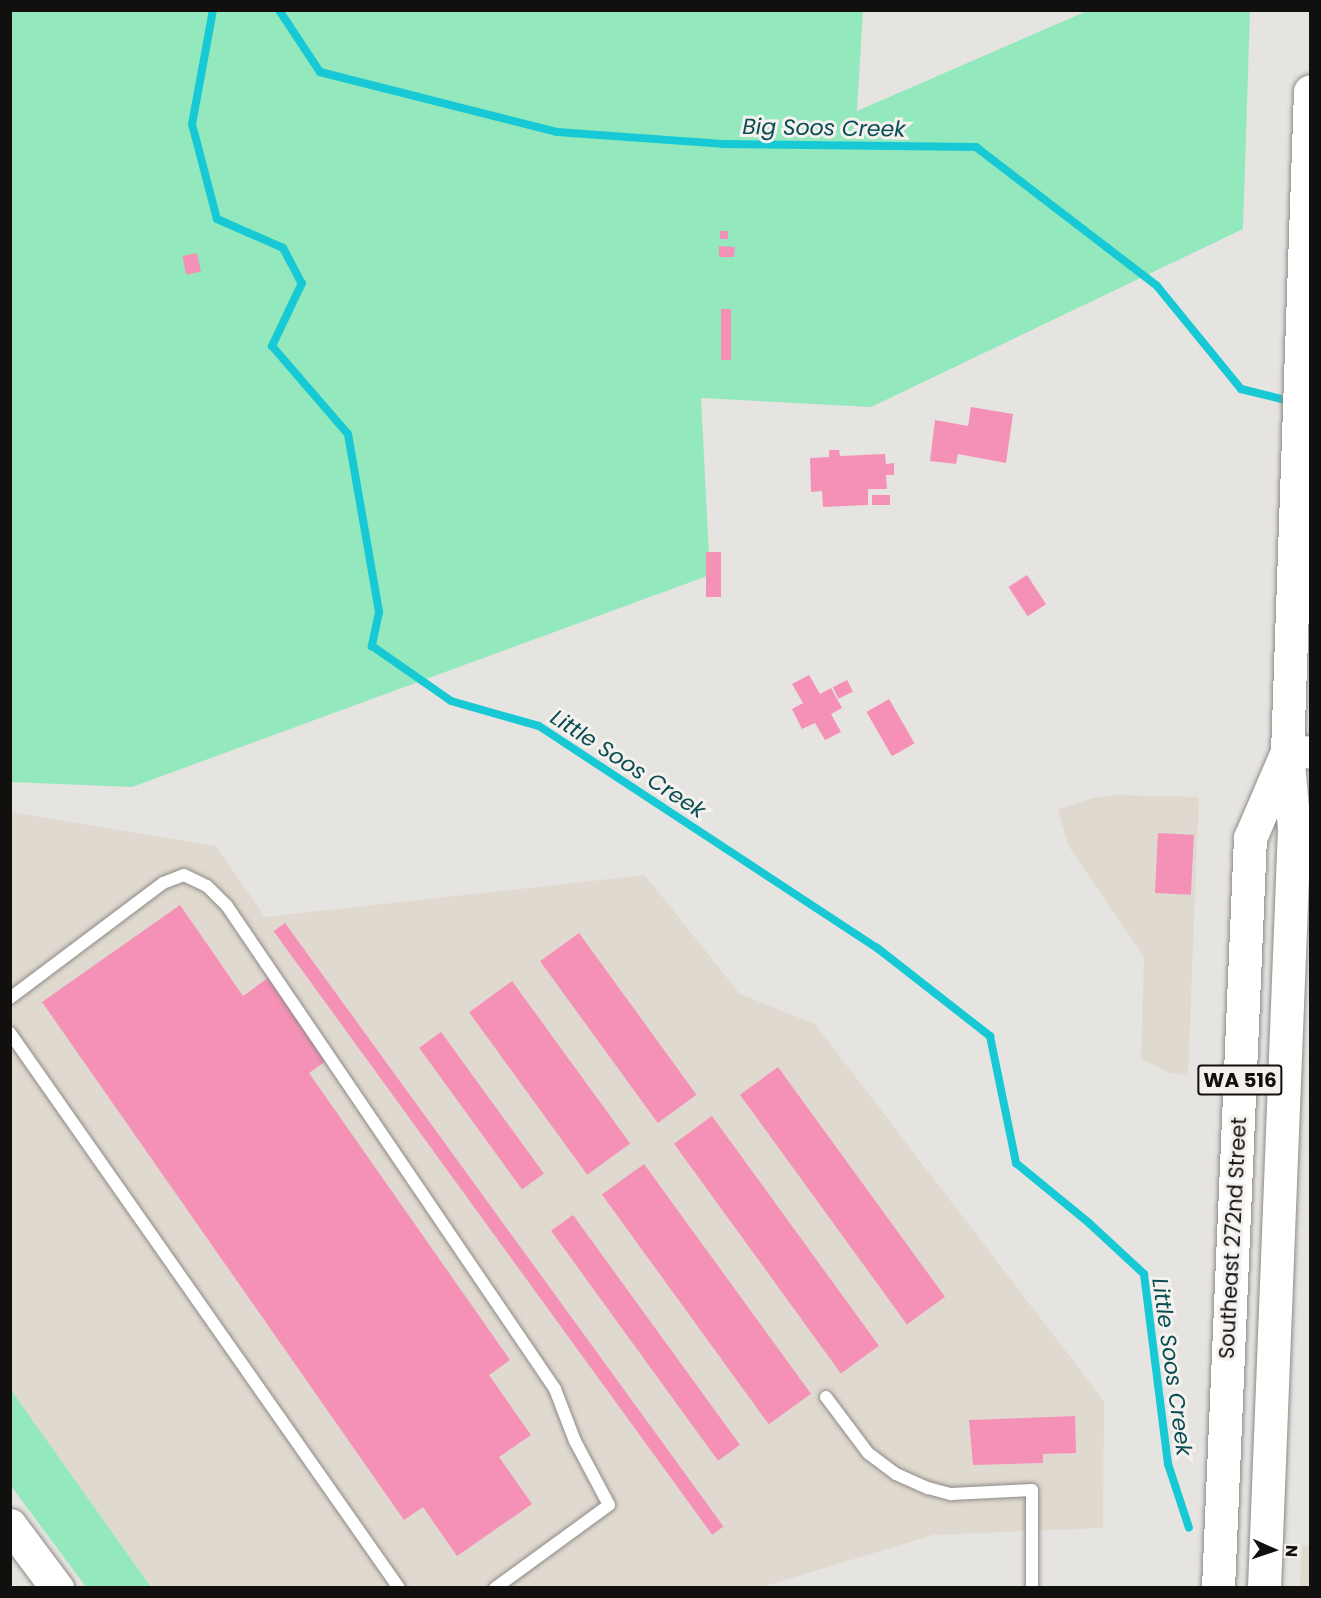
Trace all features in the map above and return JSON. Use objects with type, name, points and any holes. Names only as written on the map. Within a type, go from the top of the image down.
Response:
[{"type":"main road","name":"Southeast 272nd Street","points":[[1264,1587],[1294,828],[1299,752],[1296,499],[1311,91]]},
{"type":"main road","name":"Southeast 272nd Street","points":[[1218,1587],[1250,838],[1299,752]]},
{"type":"main road","points":[[10,1524],[57,1587]]},
{"type":"lane","points":[[10,998],[163,883],[184,874],[207,886],[227,906],[555,1389],[575,1442],[609,1505],[495,1587]]},
{"type":"lane","points":[[10,1033],[399,1587]]},
{"type":"lane","points":[[826,1397],[868,1453],[896,1474],[928,1488],[951,1494],[1032,1490],[1032,1587]]},
{"type":"shaded area","points":[[1117,795],[1199,797],[1188,1075],[1169,1073],[1141,1059],[1144,957],[1068,845],[1058,809],[1097,797]]},
{"type":"shaded area","points":[[10,812],[216,846],[265,917],[645,875],[740,994],[815,1024],[1104,1401],[1103,1528],[933,1535],[762,1587],[151,1587],[11,1390]]},
{"type":"shaded area","points":[[1302,1545],[1310,1546],[1310,1587],[1300,1587]]},
{"type":"green space","points":[[11,11],[863,11],[857,111],[1087,11],[1250,11],[1243,229],[871,407],[701,398],[710,575],[132,787],[11,782]]},
{"type":"green space","points":[[11,1390],[151,1587],[86,1587],[11,1486]]},
{"type":"building","points":[[720,231],[728,231],[728,239],[720,239]]},
{"type":"building","points":[[719,246],[735,247],[734,257],[719,257]]},
{"type":"building","points":[[197,253],[201,272],[186,275],[182,256]]},
{"type":"building","points":[[721,309],[731,309],[731,360],[721,360]]},
{"type":"building","points":[[971,407],[1013,414],[1006,463],[958,454],[956,464],[930,461],[935,420],[968,426]]},
{"type":"building","points":[[829,450],[839,450],[840,456],[885,454],[886,464],[894,463],[894,475],[886,475],[887,489],[868,489],[868,505],[823,507],[822,491],[811,492],[810,458],[829,457]]},
{"type":"building","points":[[872,495],[890,495],[890,505],[872,505]]},
{"type":"building","points":[[706,552],[721,552],[721,597],[706,597]]},
{"type":"building","points":[[1027,575],[1046,604],[1028,616],[1009,587]]},
{"type":"building","points":[[809,675],[820,694],[831,688],[842,708],[831,714],[841,732],[825,740],[815,723],[802,729],[792,709],[803,703],[792,684]]},
{"type":"building","points":[[847,680],[853,692],[839,699],[833,687]]},
{"type":"building","points":[[889,699],[914,743],[892,756],[866,712]]},
{"type":"building","points":[[1158,833],[1194,835],[1191,895],[1155,893]]},
{"type":"building","points":[[180,905],[243,996],[268,978],[326,1061],[309,1073],[510,1360],[489,1375],[531,1435],[499,1457],[532,1504],[457,1556],[423,1507],[404,1520],[42,1002]]},
{"type":"building","points":[[285,923],[723,1527],[712,1535],[274,931]]},
{"type":"building","points":[[579,933],[697,1095],[658,1123],[540,961]]},
{"type":"building","points":[[512,981],[630,1144],[587,1175],[469,1012]]},
{"type":"building","points":[[441,1032],[544,1174],[522,1189],[419,1048]]},
{"type":"building","points":[[778,1067],[945,1297],[907,1324],[740,1095]]},
{"type":"building","points":[[712,1116],[879,1346],[841,1373],[674,1144]]},
{"type":"building","points":[[644,1164],[811,1394],[769,1424],[602,1195]]},
{"type":"building","points":[[573,1215],[740,1445],[718,1461],[551,1231]]},
{"type":"building","points":[[1075,1416],[1076,1453],[1043,1454],[1043,1463],[973,1465],[969,1420]]},
{"type":"waterway","name":"Little Soos Creek","points":[[213,10],[192,124],[217,219],[283,248],[302,283],[272,346],[348,434],[379,612],[372,646],[451,701],[539,726],[876,947],[990,1036],[1016,1163],[1089,1223],[1144,1274],[1168,1464],[1189,1528]]},
{"type":"waterway","name":"Big Soos Creek","points":[[279,10],[320,72],[557,132],[723,144],[976,147],[1157,286],[1241,389],[1293,402]]}]
